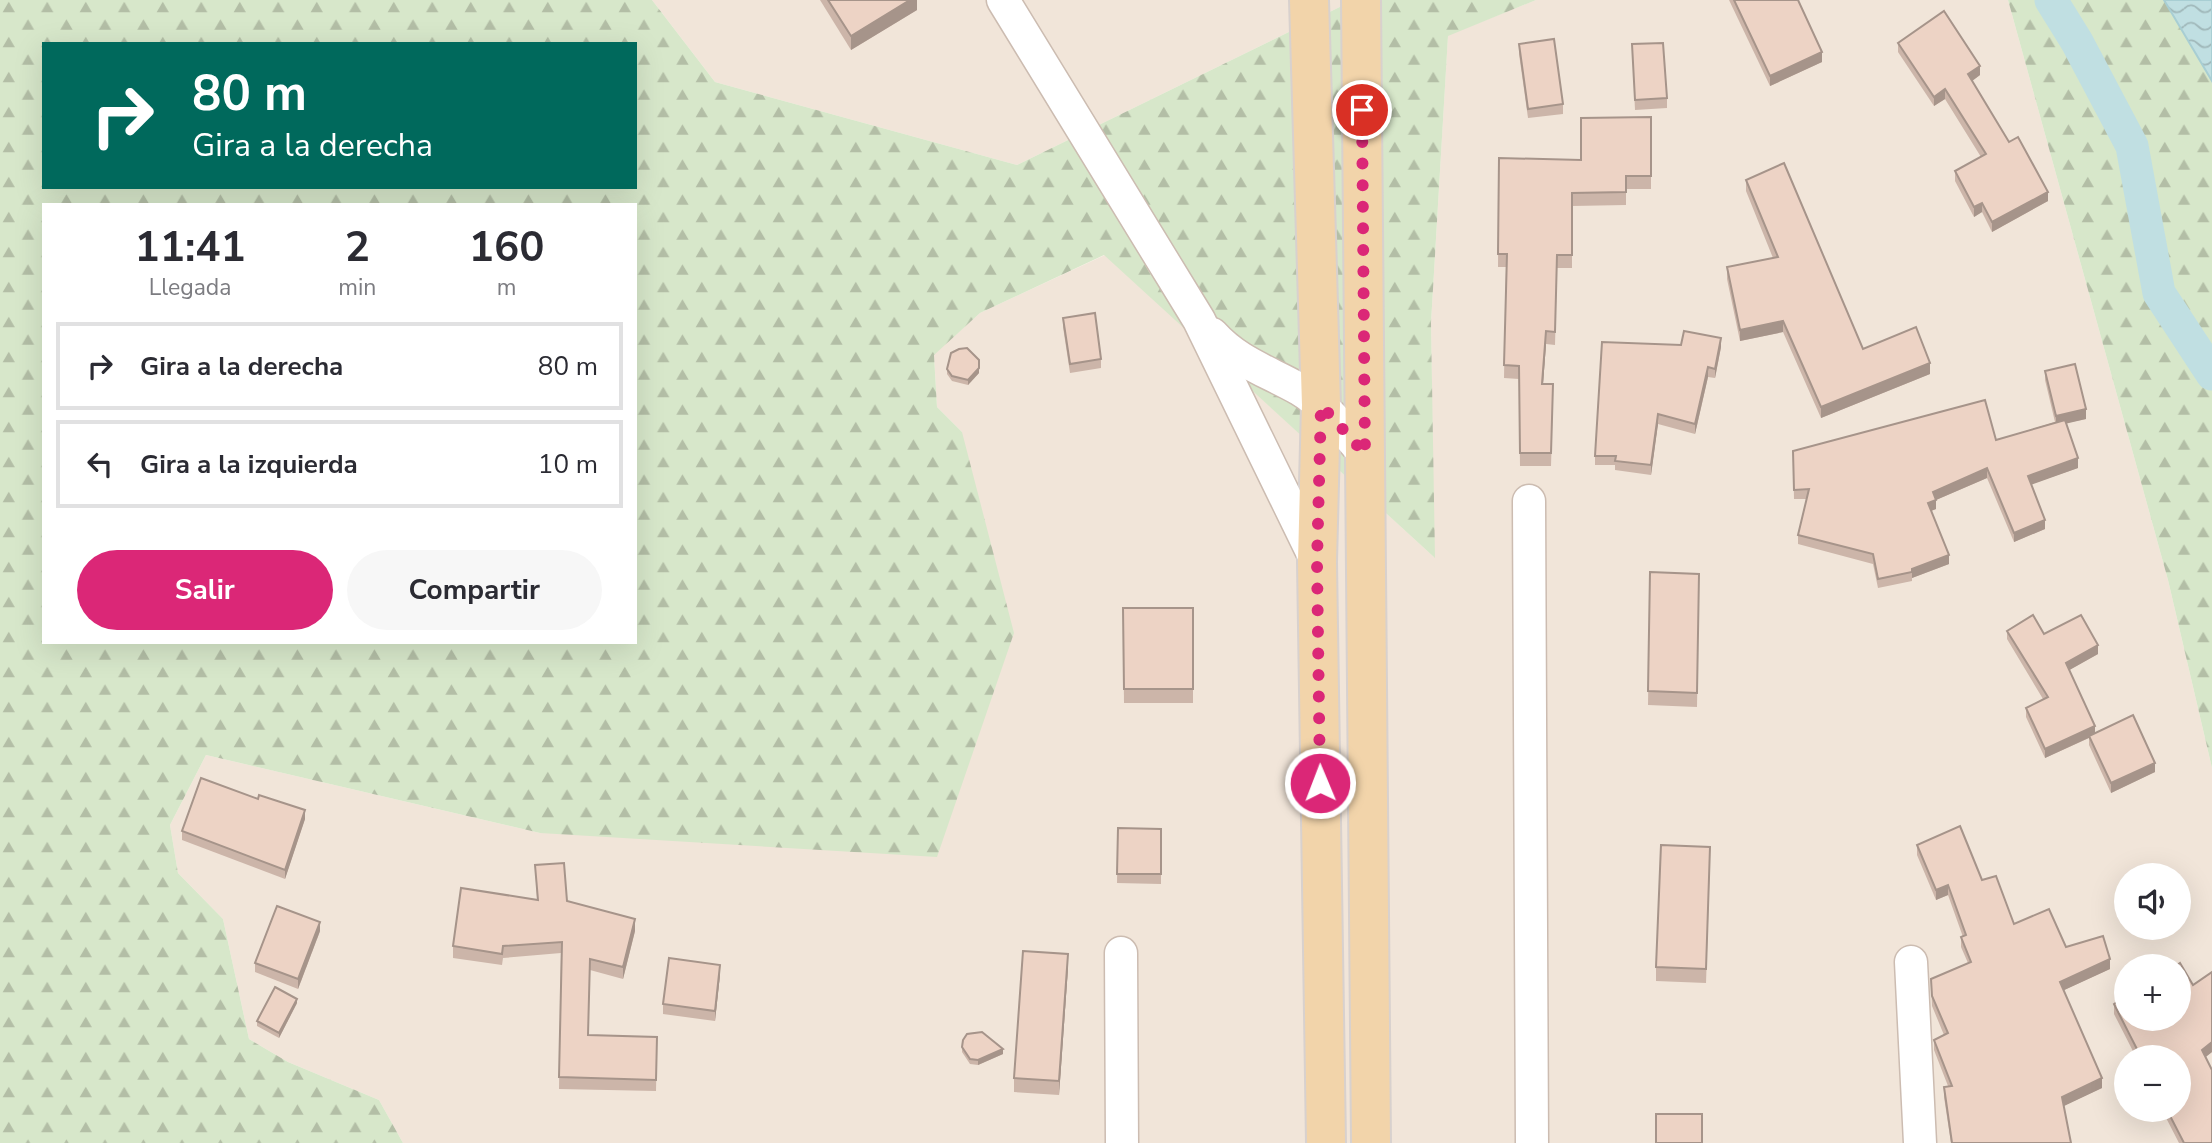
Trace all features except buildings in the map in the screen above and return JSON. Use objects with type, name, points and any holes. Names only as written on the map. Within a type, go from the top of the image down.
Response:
[{"type":"main road","points":[[1309,0],[1321,405],[1317,562],[1325,1143]]},
{"type":"main road","points":[[1361,0],[1371,1143]]},
{"type":"street","points":[[1003,0],[1199,320],[1317,562]]},
{"type":"street","points":[[1199,320],[1228,352],[1300,390],[1321,405],[1365,454]]},
{"type":"street","points":[[1529,500],[1532,1143]]},
{"type":"street","points":[[1121,953],[1122,1143]]},
{"type":"street","points":[[1912,962],[1920,1143]]},
{"type":"shaded area","points":[[652,0],[1354,0],[1017,165],[715,82]]},
{"type":"shaded area","points":[[1536,0],[2008,0],[2168,580],[2212,768],[2212,1143],[403,1143],[379,1100],[288,1062],[249,1039],[223,919],[178,873],[170,825],[206,755],[540,833],[962,432],[937,407],[934,354],[980,313],[1105,255],[1434,557],[1431,323],[1448,35]]},
{"type":"green space","points":[[0,0],[652,0],[715,82],[1017,165],[1354,0],[1536,0],[1448,36],[1431,323],[1435,558],[1104,255],[980,313],[934,355],[937,407],[962,432],[1014,633],[937,857],[540,833],[206,755],[170,825],[178,873],[223,919],[249,1039],[288,1062],[379,1100],[403,1143],[0,1143]]},
{"type":"green space","points":[[2008,0],[2212,0],[2212,768],[2168,580]]},
{"type":"water","points":[[2164,0],[2212,0],[2212,81]]},
{"type":"waterway","points":[[2051,0],[2077,42],[2132,146],[2159,293],[2212,374]]},
{"type":"route","points":[[1320,783],[1317,562],[1321,405],[1365,454],[1362,110]]}]
